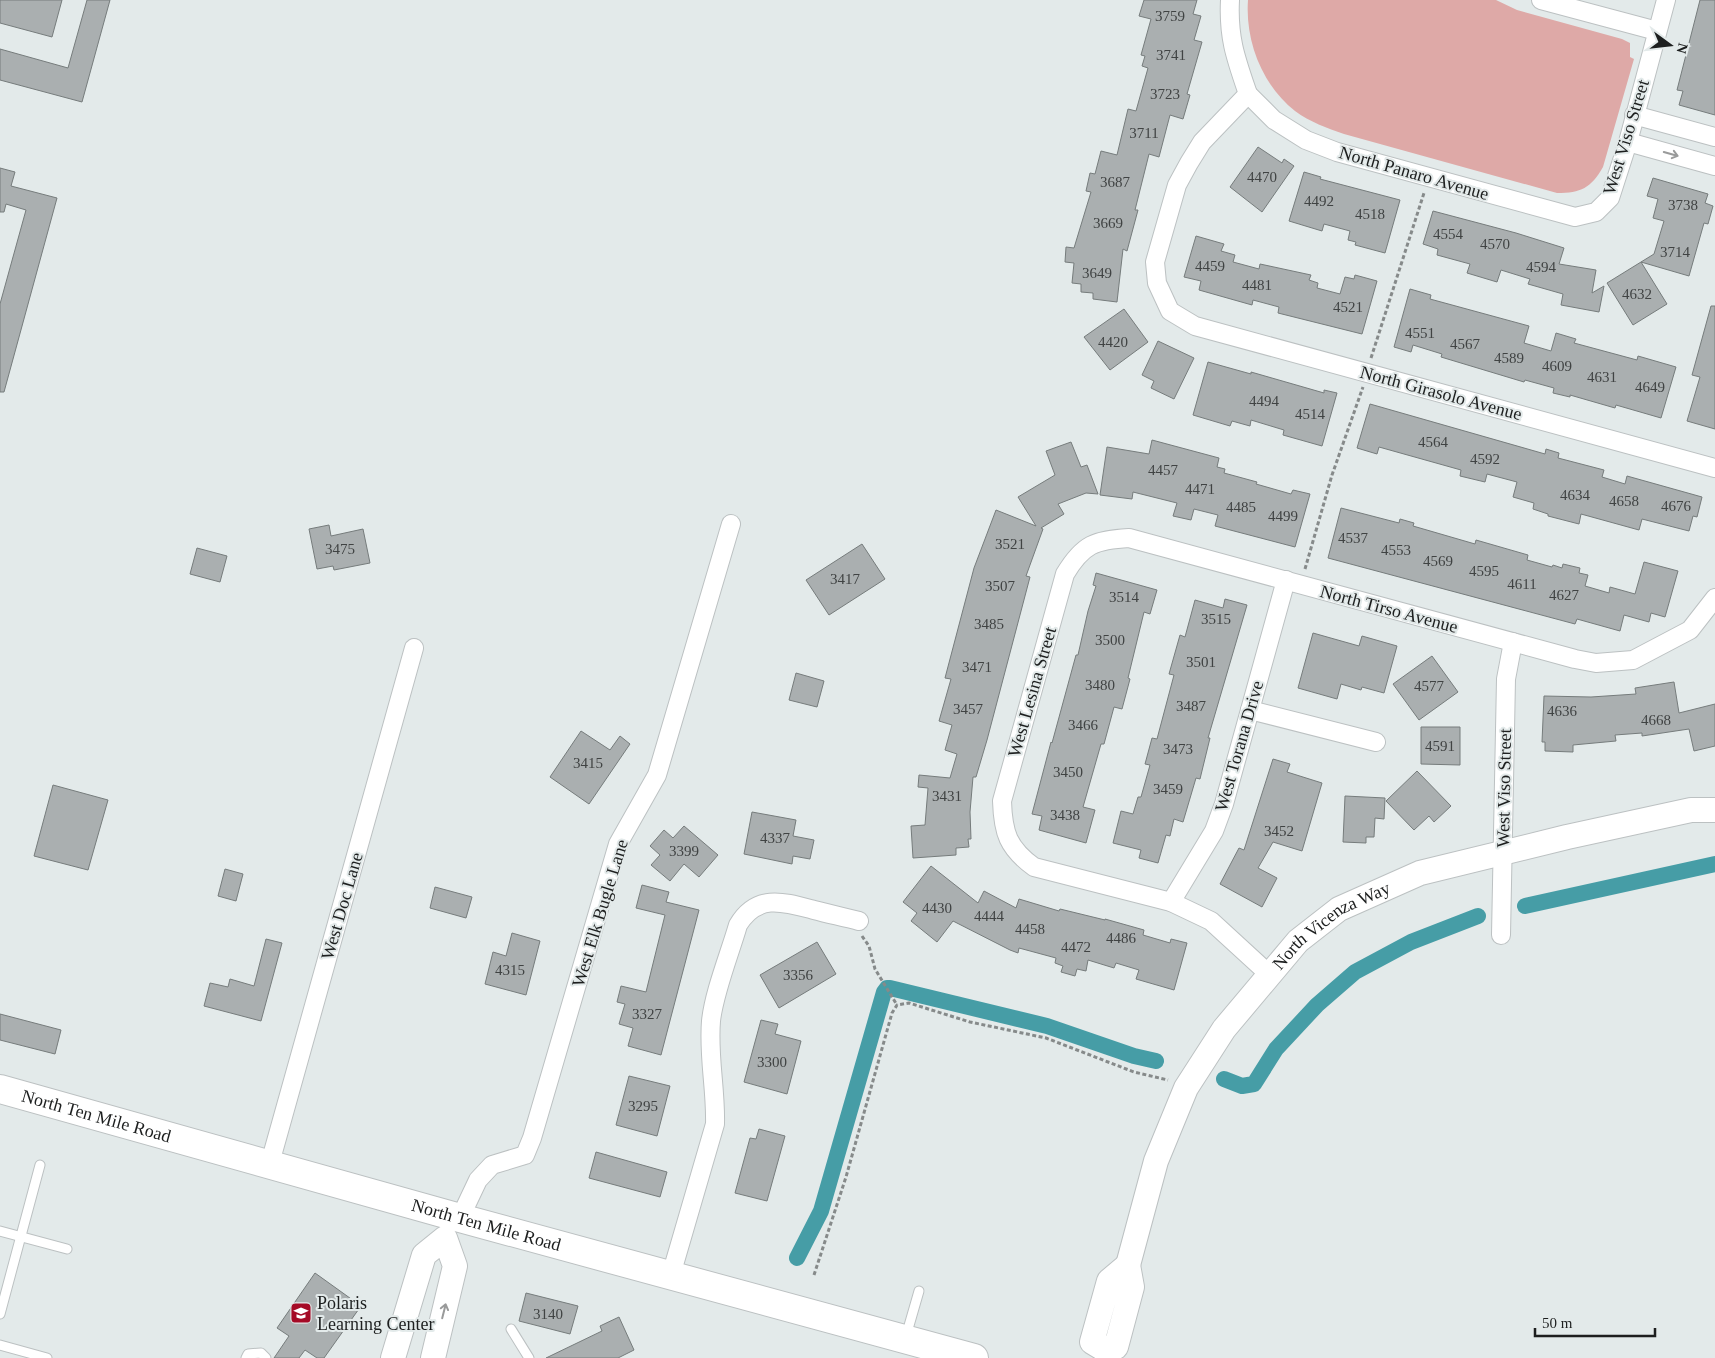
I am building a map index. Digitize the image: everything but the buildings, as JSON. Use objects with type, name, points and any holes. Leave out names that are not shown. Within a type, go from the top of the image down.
[{"type":"main road","name":"North Ten Mile Road","points":[[0,1089],[270,1163],[452,1223],[671,1275],[974,1358]]},
{"type":"street","points":[[1230,0],[1229,20],[1233,49],[1248,94]]},
{"type":"street","points":[[1542,0],[1657,31]]},
{"type":"street","name":"West Viso Street","points":[[1596,212],[1610,198],[1628,142],[1666,0]]},
{"type":"street","name":"North Panaro Avenue","points":[[1248,94],[1274,120],[1306,140],[1337,152],[1575,217],[1596,212]]},
{"type":"street","name":"North Girasolo Avenue","points":[[1248,94],[1202,142],[1177,185],[1155,262],[1157,283],[1170,311],[1195,326],[1715,468]]},
{"type":"street","points":[[1634,115],[1715,137]]},
{"type":"street","points":[[1628,142],[1715,166]]},
{"type":"street","name":"West Elk Bugle Lane","points":[[452,1223],[478,1180],[492,1165],[525,1155],[532,1138],[618,844],[657,775],[731,524]]},
{"type":"street","name":"North Tirso Avenue","points":[[1085,549],[1105,539],[1129,538],[1575,659],[1596,662],[1633,660],[1690,630],[1715,598]]},
{"type":"street","name":"West Lesina Street","points":[[1085,549],[1074,558],[1065,574],[1002,801],[1003,824],[1009,841],[1019,856],[1034,867],[1171,902]]},
{"type":"street","name":"West Torana Drive","points":[[1171,902],[1214,830],[1224,804],[1286,580]]},
{"type":"street","name":"West Viso Street","points":[[1501,935],[1506,679],[1513,642]]},
{"type":"street","name":"West Doc Lane","points":[[270,1163],[414,648]]},
{"type":"street","points":[[1250,710],[1376,742]]},
{"type":"street","name":"North Vicenza Way","points":[[1100,1353],[1116,1347],[1132,1287],[1128,1265],[1156,1161],[1186,1088],[1224,1029],[1298,941],[1339,909],[1420,873],[1502,852],[1691,810],[1715,810]]},
{"type":"street","points":[[671,1275],[715,1124],[715,1099],[710,1057],[711,1020],[738,925],[742,918],[755,906],[769,902],[784,902],[859,928]]},
{"type":"street","points":[[1171,902],[1211,921],[1270,974]]},
{"type":"street","points":[[392,1358],[424,1256],[452,1223]]},
{"type":"street","points":[[433,1358],[455,1266],[452,1223]]},
{"type":"lane","points":[[0,1314],[40,1165]]},
{"type":"lane","points":[[0,1231],[67,1248]]},
{"type":"lane","points":[[905,1339],[918,1291]]},
{"type":"lane","points":[[511,1329],[529,1358]]},
{"type":"lane","points":[[0,1345],[47,1358]]},
{"type":"lane","points":[[246,1358],[248,1354],[261,1353],[266,1358]]},
{"type":"path","points":[[1370,360],[1425,187]]},
{"type":"path","points":[[1305,569],[1332,474],[1364,384]]},
{"type":"path","points":[[859,928],[869,946],[875,969],[897,1005]]},
{"type":"path","points":[[814,1275],[846,1177],[892,1013],[897,1005],[909,1003],[970,1022],[1046,1038],[1134,1072],[1162,1077],[1171,1081]]},
{"type":"shaded area","points":[[1248,0],[1496,0],[1517,10],[1622,39],[1630,43],[1630,57],[1634,59],[1603,167],[1594,180],[1584,188],[1573,192],[1557,193],[1344,134],[1313,122],[1295,111],[1283,100],[1265,75],[1258,61],[1249,31]]},
{"type":"waterway","points":[[1525,906],[1715,864]]},
{"type":"waterway","points":[[1224,1079],[1242,1086],[1254,1084],[1276,1049],[1317,1005],[1355,972],[1411,942],[1478,916]]},
{"type":"waterway","points":[[797,1258],[821,1211],[884,992],[887,988],[1047,1026],[1134,1056],[1156,1061]]},
{"type":"place","name":"Polaris Learning Center","points":[[301,1313]]}]
